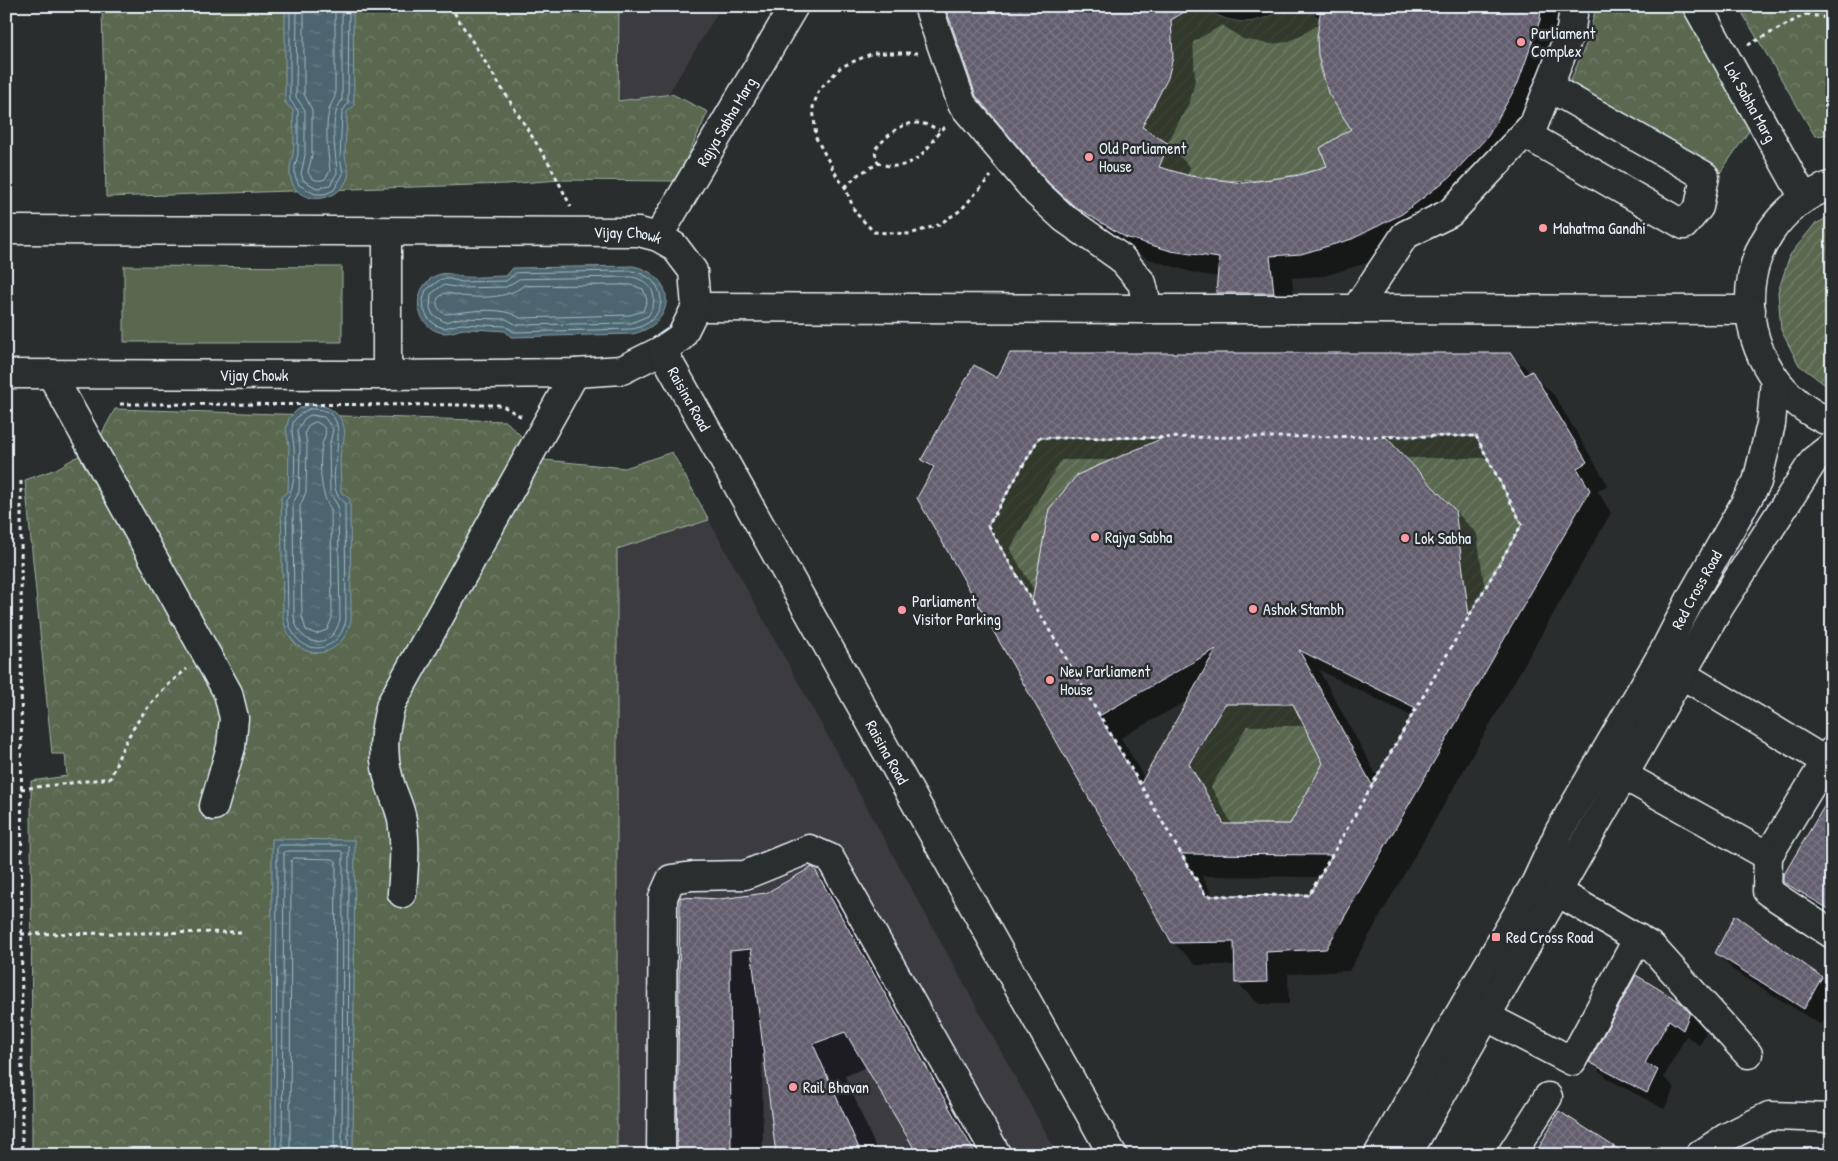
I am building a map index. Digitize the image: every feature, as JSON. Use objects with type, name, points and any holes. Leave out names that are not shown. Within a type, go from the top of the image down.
[{"type":"main road","name":"Rajya Sabha Marg","points":[[658,236],[794,6]]},
{"type":"main road","points":[[928,6],[962,104],[1037,193],[1064,218],[1121,258],[1142,283],[1148,308]]},
{"type":"main road","points":[[1356,309],[1405,234],[1450,213],[1534,124],[1571,30],[1574,6]]},
{"type":"main road","name":"Lok Sabha Marg","points":[[1697,6],[1804,198]]},
{"type":"main road","points":[[1524,134],[1684,225],[1699,208],[1705,176],[1548,87]]},
{"type":"main road","points":[[1832,185],[1804,198],[1778,223],[1759,254],[1750,289],[1752,333],[1761,358],[1775,380],[1790,398],[1809,412],[1832,423]]},
{"type":"main road","name":"Vijay Chowk","points":[[6,230],[639,232],[658,236],[674,246],[693,270],[696,307],[681,337],[662,350],[622,370],[575,373],[387,375],[6,374]]},
{"type":"main road","points":[[387,232],[387,375]]},
{"type":"main road","points":[[696,307],[1751,310]]},
{"type":"main road","name":"Raisina Road","points":[[662,350],[1112,1154]]},
{"type":"main road","points":[[402,892],[406,847],[402,818],[388,779],[383,750],[384,727],[392,704],[575,373]]},
{"type":"main road","points":[[51,374],[228,693],[234,718],[231,748],[214,806]]},
{"type":"main road","name":"Red Cross Road","points":[[1378,1155],[1531,891],[1559,832],[1664,651],[1692,596],[1757,482],[1771,424],[1775,380]]},
{"type":"main road","name":"Red Cross Road","points":[[1406,1155],[1719,608],[1814,460],[1832,446]]},
{"type":"main road","points":[[1681,674],[1829,756],[1768,856],[1767,891],[1832,934]]},
{"type":"main road","points":[[1623,775],[1768,856]]},
{"type":"main road","points":[[661,1155],[663,897],[671,879],[693,876],[745,874],[809,849],[830,858],[997,1155]]},
{"type":"main road","points":[[1556,891],[1652,947],[1748,1054]]},
{"type":"main road","points":[[1485,1016],[1572,1061],[1638,938]]},
{"type":"main road","points":[[1511,1155],[1548,1098]]},
{"type":"main road","points":[[1700,1155],[1727,1137],[1769,1116],[1832,1118]]},
{"type":"path","points":[[450,6],[550,165],[583,232]]},
{"type":"path","points":[[1725,57],[1806,14],[1810,6]]},
{"type":"path","points":[[1806,14],[1832,19]]},
{"type":"path","points":[[944,53],[873,53],[841,67],[819,90],[813,107],[816,138],[838,178],[846,186],[855,212],[874,232],[910,234],[938,225],[961,210],[1008,159]]},
{"type":"path","points":[[846,186],[859,174],[878,164],[890,168],[909,163],[924,153],[939,130],[956,121],[976,121]]},
{"type":"path","points":[[878,164],[875,149],[902,125],[920,122],[939,130]]},
{"type":"path","points":[[120,404],[501,405],[525,419]]},
{"type":"path","points":[[1456,436],[1476,436],[1522,524],[1309,895],[1206,896],[988,526],[1039,438],[1456,436]]},
{"type":"path","points":[[21,481],[22,1155]]},
{"type":"path","points":[[21,789],[111,778],[120,750],[148,707],[170,683],[192,666]]},
{"type":"path","points":[[21,934],[242,932]]},
{"type":"shaded area","points":[[619,6],[722,6],[667,96],[618,101]]},
{"type":"shaded area","points":[[709,520],[1058,1155],[617,1155],[617,549]]},
{"type":"green space","points":[[102,6],[619,6],[618,101],[672,94],[708,112],[676,181],[560,180],[506,184],[106,197]]},
{"type":"green space","points":[[1194,6],[1201,7],[1225,18],[1245,22],[1261,19],[1295,6],[1300,6],[1308,9],[1320,19],[1318,36],[1319,64],[1325,84],[1334,103],[1351,129],[1320,148],[1327,166],[1284,177],[1243,181],[1202,177],[1159,167],[1168,144],[1142,127],[1163,88],[1170,65],[1172,52],[1171,20]]},
{"type":"green space","points":[[1596,6],[1683,6],[1751,128],[1720,173],[1569,84],[1588,40]]},
{"type":"green space","points":[[1738,6],[1832,6],[1832,134],[1815,136]]},
{"type":"green space","points":[[1832,215],[1832,390],[1799,365],[1781,330],[1778,292],[1790,255],[1814,225]]},
{"type":"green space","points":[[124,266],[342,267],[342,342],[124,342]]},
{"type":"green space","points":[[115,409],[506,421],[545,460],[625,468],[672,452],[709,520],[617,549],[617,1155],[32,1155],[31,781],[67,776],[65,754],[52,754],[25,480],[56,469],[95,446]]},
{"type":"green space","points":[[1208,436],[1160,455],[1129,452],[1077,475],[1049,509],[1039,564],[1087,638],[1072,667],[988,526],[1039,438]]},
{"type":"green space","points":[[1476,436],[1522,524],[1429,678],[1295,441]]},
{"type":"green space","points":[[1225,704],[1293,704],[1323,763],[1290,824],[1224,824],[1189,764]]},
{"type":"water","points":[[285,6],[353,6],[354,106],[347,112],[345,154],[348,177],[336,193],[327,197],[308,197],[299,193],[293,185],[290,175],[294,132],[293,110],[285,103]]},
{"type":"water","points":[[633,266],[648,271],[658,279],[664,289],[666,300],[664,311],[657,321],[647,329],[632,334],[511,337],[505,331],[479,329],[463,329],[445,333],[432,329],[420,314],[419,301],[423,287],[428,281],[441,274],[463,277],[506,276],[513,268]]},
{"type":"water","points":[[308,404],[329,408],[335,412],[343,423],[344,439],[340,454],[341,492],[350,499],[351,620],[346,635],[337,645],[327,651],[316,653],[305,650],[296,644],[288,633],[283,618],[281,497],[288,491],[289,446],[286,429],[289,418],[297,410]]},
{"type":"water","points":[[272,839],[355,840],[353,1155],[271,1155]]},
{"type":"building","name":"Old Parliament House","points":[[945,6],[1194,6],[1171,20],[1173,57],[1168,78],[1142,127],[1169,144],[1159,167],[1190,176],[1243,183],[1300,175],[1327,166],[1320,148],[1351,129],[1328,93],[1318,55],[1317,38],[1321,6],[1541,6],[1540,20],[1518,83],[1488,136],[1450,177],[1402,214],[1352,239],[1301,254],[1270,256],[1274,293],[1216,293],[1219,258],[1171,251],[1125,237],[1074,206],[1048,182],[976,96]]},
{"type":"building","points":[[1010,353],[1511,353],[1525,375],[1532,371],[1587,462],[1577,468],[1590,490],[1326,949],[1266,952],[1267,982],[1235,983],[1234,942],[1172,943],[917,498],[934,467],[921,460],[974,365],[997,378]],"holes":[[[1385,436],[1476,436],[1522,524],[1469,616],[1455,510]],[[1039,438],[1163,438],[1077,475],[1049,509],[1032,601],[988,526]],[[1216,649],[1140,785],[1099,716]],[[1299,650],[1416,708],[1372,785]],[[1225,704],[1293,704],[1323,763],[1290,824],[1224,824],[1189,764]],[[1181,854],[1332,855],[1309,895],[1206,896]]]},
{"type":"building","points":[[1832,793],[1832,911],[1783,882],[1783,876]]},
{"type":"building","points":[[812,867],[976,1155],[918,1155],[845,1032],[813,1044],[862,1155],[776,1155],[751,949],[730,951],[731,1155],[677,1155],[680,897],[720,899],[766,893]]},
{"type":"building","points":[[1735,915],[1822,977],[1804,1009],[1715,953]]},
{"type":"building","points":[[1636,975],[1680,1002],[1690,1013],[1683,1030],[1669,1020],[1645,1063],[1658,1070],[1647,1093],[1589,1062]]},
{"type":"building","points":[[1559,1111],[1627,1155],[1535,1155]]},
{"type":"place","name":"Parliament Complex","points":[[1521,42]]},
{"type":"place","name":"Old Parliament House","points":[[1089,157]]},
{"type":"place","name":"Mahatma Gandhi","points":[[1543,228]]},
{"type":"place","name":"Rajya Sabha","points":[[1095,537]]},
{"type":"place","name":"Lok Sabha","points":[[1405,538]]},
{"type":"place","name":"Ashok Stambh","points":[[1253,609]]},
{"type":"place","name":"Parliament Visitor Parking","points":[[902,610]]},
{"type":"place","name":"New Parliament House","points":[[1050,680]]},
{"type":"place","name":"Red Cross Road","points":[[1496,937]]},
{"type":"place","name":"Rail Bhavan","points":[[793,1087]]}]
